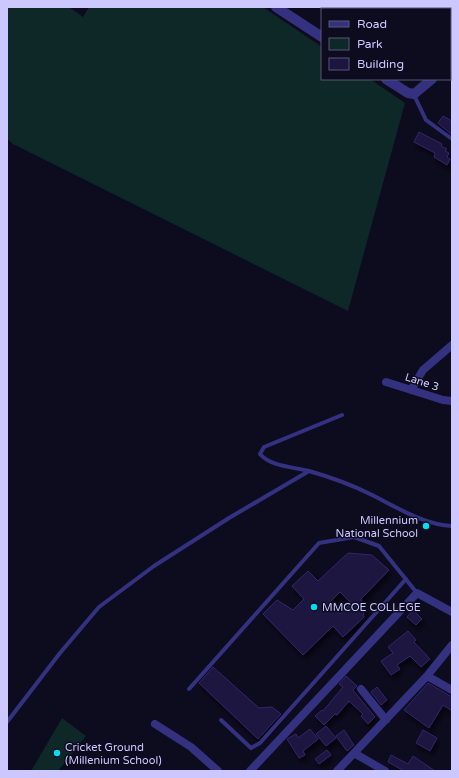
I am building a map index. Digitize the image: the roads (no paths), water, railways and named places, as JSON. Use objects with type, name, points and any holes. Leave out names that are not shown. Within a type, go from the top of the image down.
[{"type":"street","points":[[276,7],[321,36]]},
{"type":"street","points":[[388,80],[408,93],[414,94],[431,80]]},
{"type":"street","points":[[411,390],[423,370],[452,345]]},
{"type":"street","name":"Lane 3","points":[[386,382],[443,400],[452,401]]},
{"type":"street","points":[[250,771],[417,593],[452,612]]},
{"type":"street","points":[[337,771],[427,676],[452,645]]},
{"type":"street","points":[[427,676],[452,690]]},
{"type":"street","points":[[361,689],[386,720]]},
{"type":"street","points":[[155,724],[196,751],[218,771]]},
{"type":"street","points":[[354,753],[385,771]]},
{"type":"lane","points":[[414,94],[426,120],[452,139]]},
{"type":"lane","points":[[342,415],[264,447],[260,454],[265,459],[275,464],[339,479],[393,507],[452,527]]},
{"type":"lane","points":[[7,722],[60,653],[99,607],[154,566],[228,518],[309,471]]},
{"type":"lane","points":[[189,689],[319,543],[354,537],[379,546],[417,593]]},
{"type":"lane","points":[[221,720],[251,748],[260,743],[406,578]]},
{"type":"place","name":"Millennium National School","points":[[426,526]]},
{"type":"place","name":"MMCOE COLLEGE","points":[[314,607]]},
{"type":"place","name":"Cricket Ground (Millenium School)","points":[[57,753]]}]
